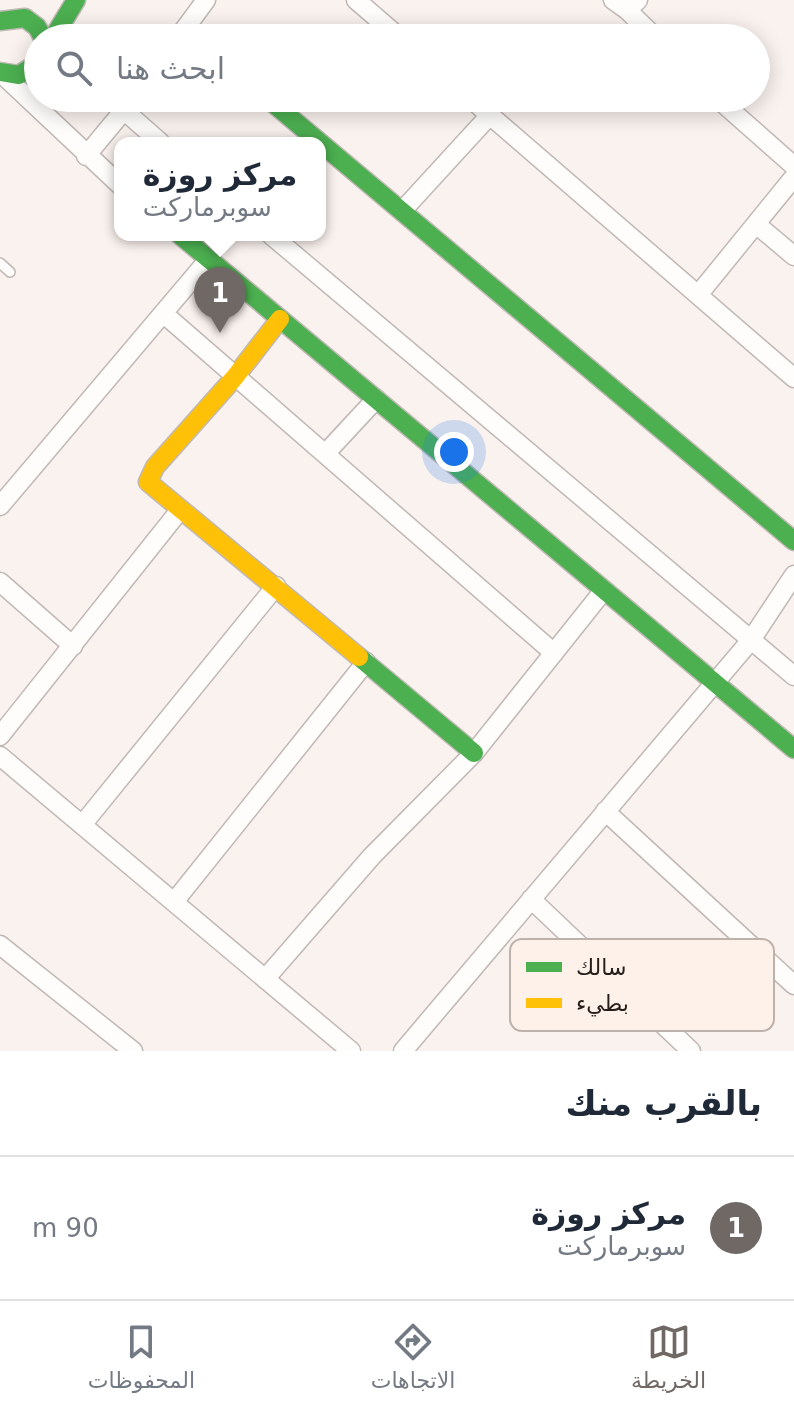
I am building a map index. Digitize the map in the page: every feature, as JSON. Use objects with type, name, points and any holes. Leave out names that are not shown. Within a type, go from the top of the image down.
[{"type":"main road","points":[[0,20],[22,0]]},
{"type":"main road","points":[[55,24],[76,0]]},
{"type":"main road","points":[[0,20],[16,17],[27,24]]},
{"type":"main road","points":[[3,80],[24,71]]},
{"type":"main road","points":[[284,112],[314,137]]},
{"type":"main road","points":[[326,147],[794,541]]},
{"type":"main road","points":[[187,241],[794,749]]},
{"type":"main road","points":[[280,319],[149,478],[154,489],[276,586],[474,753]]},
{"type":"street","points":[[192,24],[206,0]]},
{"type":"street","points":[[356,0],[384,24]]},
{"type":"street","points":[[626,3],[644,24]]},
{"type":"street","points":[[3,80],[24,99]]},
{"type":"street","points":[[38,112],[114,180]]},
{"type":"street","points":[[86,156],[123,112]]},
{"type":"street","points":[[135,112],[156,137]]},
{"type":"street","points":[[486,112],[794,378]]},
{"type":"street","points":[[733,112],[794,166]]},
{"type":"street","points":[[402,211],[490,115]]},
{"type":"street","points":[[698,295],[794,177]]},
{"type":"street","points":[[756,224],[794,256]]},
{"type":"street","points":[[278,241],[794,676]]},
{"type":"street","points":[[0,506],[209,259]]},
{"type":"street","points":[[164,314],[554,653]]},
{"type":"street","points":[[325,454],[376,399]]},
{"type":"street","points":[[0,736],[180,510]]},
{"type":"street","points":[[403,1051],[751,640],[794,575]]},
{"type":"street","points":[[0,582],[73,646]]},
{"type":"street","points":[[82,825],[276,586]]},
{"type":"street","points":[[265,979],[372,856],[474,753],[604,590]]},
{"type":"street","points":[[174,902],[366,662]]},
{"type":"street","points":[[2,763],[82,825],[351,1051]]},
{"type":"street","points":[[605,811],[744,939]]},
{"type":"street","points":[[531,899],[573,939]]},
{"type":"street","points":[[0,945],[133,1051]]},
{"type":"street","points":[[774,967],[794,985]]},
{"type":"street","points":[[670,1031],[691,1051]]},
{"type":"lane","points":[[0,263],[10,272]]},
{"type":"traffic: fast","points":[[61,24],[76,0]]},
{"type":"traffic: fast","points":[[0,21],[25,18],[33,24]]},
{"type":"traffic: fast","points":[[0,72],[19,75],[24,72]]},
{"type":"traffic: fast","points":[[284,112],[313,137]]},
{"type":"traffic: fast","points":[[326,148],[794,541]]},
{"type":"traffic: fast","points":[[187,241],[794,749]]},
{"type":"traffic: fast","points":[[359,657],[474,753]]},
{"type":"traffic: slow","points":[[280,319],[235,377],[155,467],[148,482],[359,657]]},
{"type":"place","name":"مركز روزة","points":[[220,333]]}]
